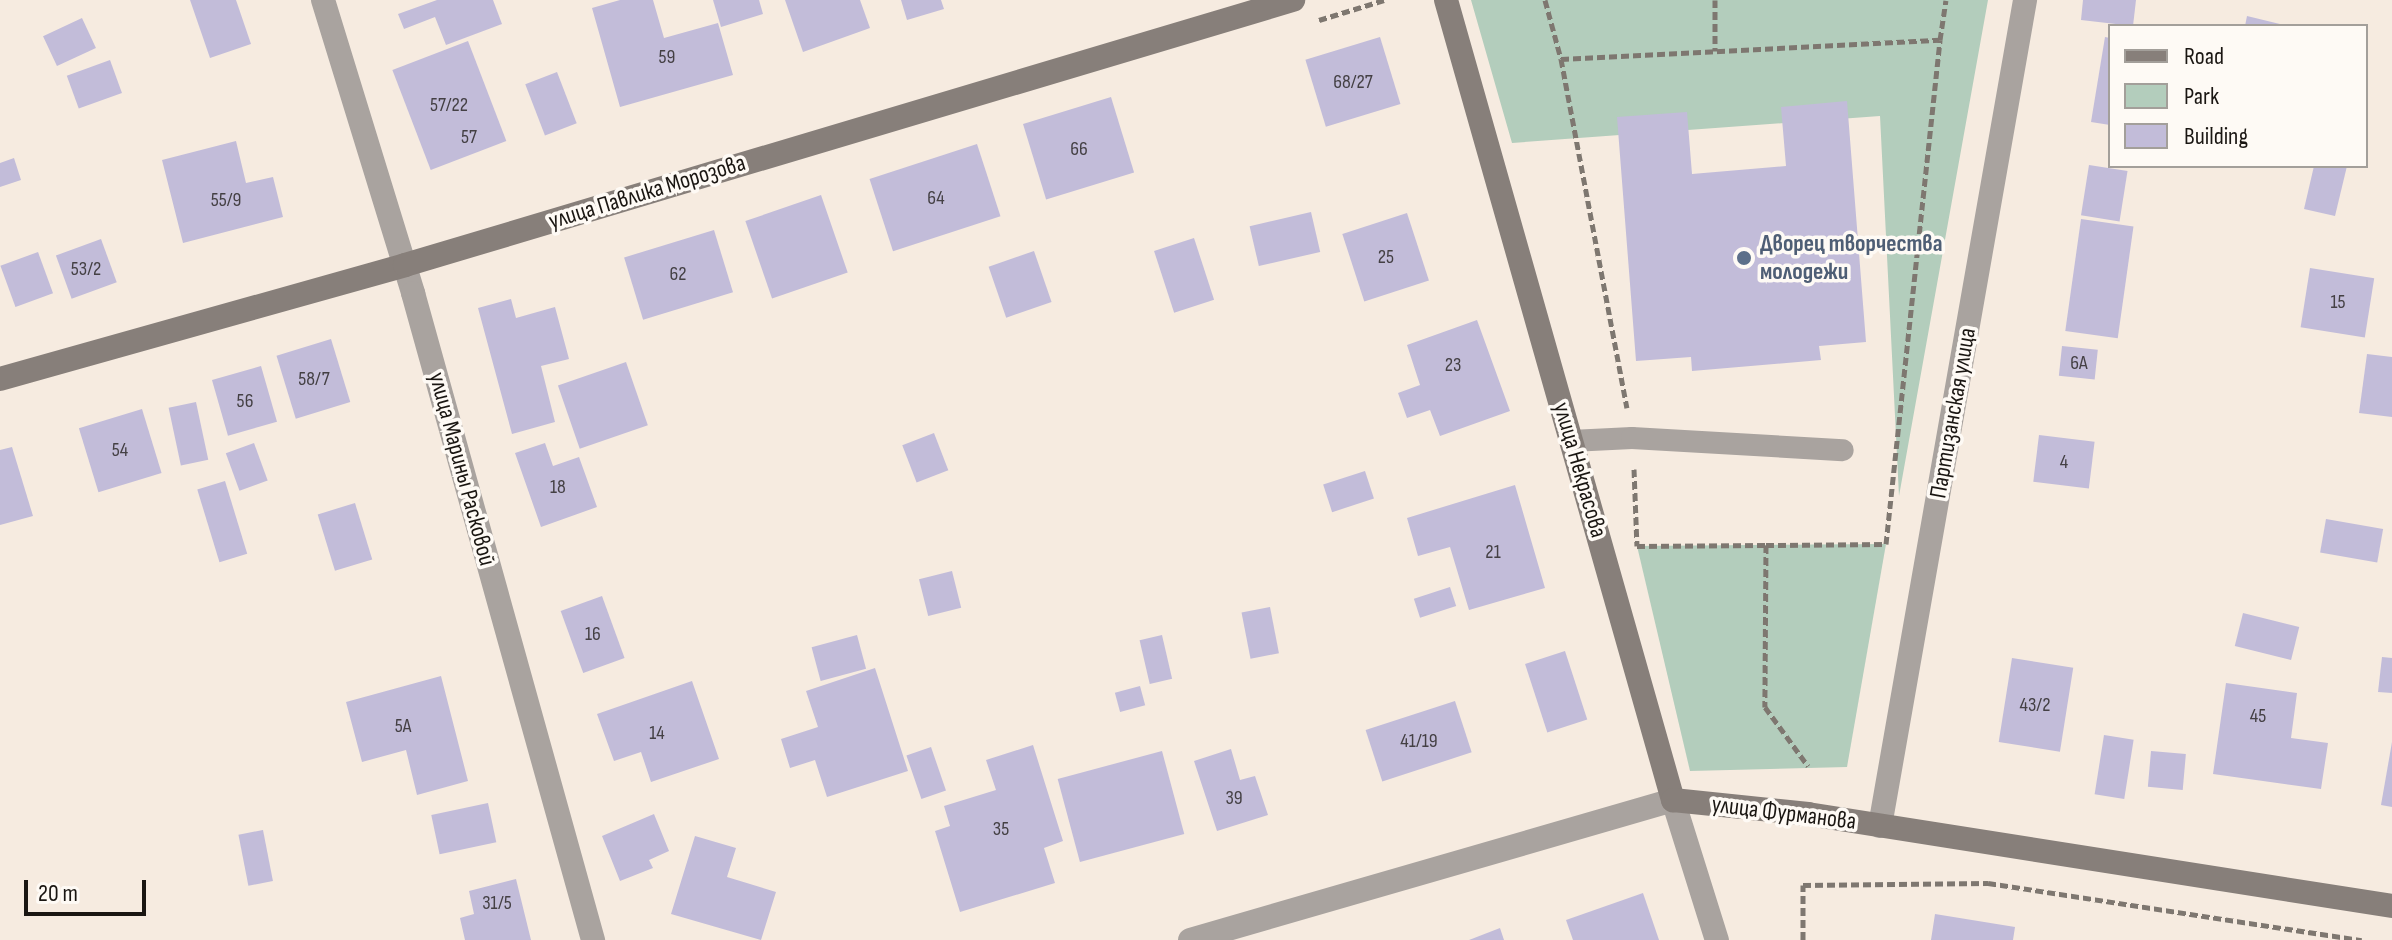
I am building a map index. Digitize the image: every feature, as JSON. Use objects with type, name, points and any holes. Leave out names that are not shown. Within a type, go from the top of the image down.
[{"type":"street","name":"улица Марины Расковой","points":[[323,0],[405,265],[593,940]]},
{"type":"street","name":"улица Павлика Морозова","points":[[0,379],[405,265],[1293,0]]},
{"type":"street","name":"улица Некрасова","points":[[1446,0],[1673,800],[1717,940]]},
{"type":"street","name":"Партизанская улица","points":[[1880,826],[2025,0]]},
{"type":"street","name":"улица Фурманова","points":[[1190,940],[1673,800],[1880,826],[2392,906]]},
{"type":"lane","points":[[1571,441],[1632,438],[1843,450]]},
{"type":"path","points":[[1545,0],[1561,59],[1940,40]]},
{"type":"path","points":[[1715,0],[1715,51]]},
{"type":"path","points":[[1766,545],[1886,544],[1946,0]]},
{"type":"path","points":[[1803,940],[1803,885],[1988,883],[2362,940]]},
{"type":"green space","points":[[1471,0],[1988,0],[1899,496],[1880,116],[1512,143]]},
{"type":"green space","points":[[1886,544],[1847,767],[1690,771],[1637,546]]},
{"type":"building","points":[[190,0],[236,0],[251,44],[210,58]]},
{"type":"building","points":[[437,0],[493,0],[502,24],[446,45],[435,17],[404,29],[398,14]]},
{"type":"building","points":[[620,0],[653,0],[664,38],[718,23],[733,75],[620,107],[592,8]]},
{"type":"building","points":[[713,0],[759,0],[763,14],[721,27]]},
{"type":"building","points":[[785,0],[860,0],[870,28],[803,52]]},
{"type":"building","points":[[901,0],[941,0],[944,9],[907,20]]},
{"type":"building","points":[[2083,0],[2136,0],[2133,24],[2081,20]]},
{"type":"building","points":[[2247,16],[2280,24],[2245,24]]},
{"type":"building","points":[[82,18],[96,48],[57,66],[43,36]]},
{"type":"building","points":[[1380,37],[1400,104],[1326,127],[1305,60]]},
{"type":"building","points":[[2105,37],[2108,38],[2108,125],[2091,122]]},
{"type":"building","points":[[468,41],[506,141],[431,170],[392,70]]},
{"type":"building","points":[[110,60],[122,93],[79,109],[67,76]]},
{"type":"building","points":[[557,72],[577,123],[545,136],[525,84]]},
{"type":"building","points":[[1111,97],[1134,173],[1046,199],[1023,124]]},
{"type":"building","name":"Дворец творчества молодежи","points":[[1847,101],[1866,342],[1819,346],[1821,360],[1692,371],[1691,357],[1636,361],[1617,117],[1687,112],[1692,174],[1786,166],[1781,107]]},
{"type":"building","points":[[236,141],[246,183],[273,177],[283,217],[183,243],[162,160]]},
{"type":"building","points":[[977,144],[1000,216],[893,251],[870,179]]},
{"type":"building","points":[[14,158],[21,180],[0,187],[0,163]]},
{"type":"building","points":[[2089,165],[2128,171],[2120,221],[2081,215]]},
{"type":"building","points":[[2314,168],[2347,168],[2335,216],[2304,209]]},
{"type":"building","points":[[821,195],[848,273],[772,299],[745,221]]},
{"type":"building","points":[[1311,212],[1320,252],[1259,266],[1250,226]]},
{"type":"building","points":[[1407,213],[1429,281],[1364,302],[1342,234]]},
{"type":"building","points":[[2081,219],[2133,226],[2118,338],[2065,331]]},
{"type":"building","points":[[714,230],[733,292],[643,320],[624,257]]},
{"type":"building","points":[[1194,238],[1214,300],[1174,313],[1154,251]]},
{"type":"building","points":[[101,239],[117,282],[72,299],[56,255]]},
{"type":"building","points":[[1034,251],[1052,302],[1006,318],[989,267]]},
{"type":"building","points":[[38,252],[53,293],[15,307],[0,266]]},
{"type":"building","points":[[2310,268],[2374,278],[2365,337],[2301,327]]},
{"type":"building","points":[[511,299],[516,318],[555,307],[569,359],[541,366],[555,422],[512,434],[478,308]]},
{"type":"building","points":[[1477,320],[1510,411],[1440,436],[1430,410],[1407,418],[1398,393],[1420,385],[1407,345]]},
{"type":"building","points":[[331,339],[350,402],[296,419],[276,356]]},
{"type":"building","points":[[2062,346],[2098,350],[2095,380],[2059,376]]},
{"type":"building","points":[[2367,354],[2392,357],[2392,417],[2359,413]]},
{"type":"building","points":[[626,362],[648,425],[580,449],[558,385]]},
{"type":"building","points":[[261,366],[277,422],[228,436],[212,380]]},
{"type":"building","points":[[196,402],[208,460],[181,466],[169,408]]},
{"type":"building","points":[[142,409],[162,473],[98,492],[79,428]]},
{"type":"building","points":[[934,433],[948,470],[917,483],[902,445]]},
{"type":"building","points":[[2039,435],[2095,442],[2089,488],[2033,482]]},
{"type":"building","points":[[254,443],[268,481],[239,491],[226,453]]},
{"type":"building","points":[[545,443],[553,466],[579,457],[597,507],[541,527],[515,453]]},
{"type":"building","points":[[12,447],[33,516],[0,525],[0,450]]},
{"type":"building","points":[[1365,471],[1374,499],[1332,512],[1323,485]]},
{"type":"building","points":[[225,481],[247,554],[219,562],[197,489]]},
{"type":"building","points":[[1515,485],[1545,588],[1469,610],[1450,547],[1418,556],[1407,518]]},
{"type":"building","points":[[355,503],[372,559],[335,571],[318,514]]},
{"type":"building","points":[[2326,519],[2383,529],[2377,563],[2320,552]]},
{"type":"building","points":[[952,571],[961,608],[928,616],[919,579]]},
{"type":"building","points":[[1450,587],[1456,606],[1420,618],[1414,599]]},
{"type":"building","points":[[602,596],[625,658],[583,673],[561,611]]},
{"type":"building","points":[[1270,607],[1279,653],[1251,659],[1242,613]]},
{"type":"building","points":[[2243,613],[2299,627],[2291,660],[2235,646]]},
{"type":"building","points":[[857,635],[866,669],[821,681],[812,647]]},
{"type":"building","points":[[1162,635],[1172,679],[1150,684],[1140,640]]},
{"type":"building","points":[[1565,651],[1587,719],[1547,732],[1525,664]]},
{"type":"building","points":[[2382,657],[2392,658],[2392,693],[2378,692]]},
{"type":"building","points":[[2012,658],[2073,668],[2060,752],[1999,742]]},
{"type":"building","points":[[875,668],[908,771],[827,797],[815,760],[790,768],[781,739],[818,727],[806,691]]},
{"type":"building","points":[[441,676],[468,781],[417,795],[406,750],[362,762],[346,702]]},
{"type":"building","points":[[692,681],[719,759],[651,782],[641,752],[614,761],[597,714]]},
{"type":"building","points":[[2226,683],[2297,693],[2291,738],[2328,743],[2321,789],[2213,774]]},
{"type":"building","points":[[1140,686],[1145,705],[1120,712],[1115,693]]},
{"type":"building","points":[[1455,701],[1472,752],[1382,781],[1366,730]]},
{"type":"building","points":[[2104,735],[2134,740],[2124,799],[2095,794]]},
{"type":"building","points":[[2392,742],[2392,807],[2381,805]]},
{"type":"building","points":[[1033,745],[1063,841],[1044,848],[1055,883],[960,912],[935,831],[950,826],[944,806],[996,790],[986,760]]},
{"type":"building","points":[[931,747],[946,790],[921,799],[906,755]]},
{"type":"building","points":[[1231,749],[1240,780],[1255,776],[1268,815],[1217,831],[1194,761]]},
{"type":"building","points":[[1162,751],[1184,834],[1080,862],[1058,779]]},
{"type":"building","points":[[2151,751],[2186,754],[2183,790],[2148,787]]},
{"type":"building","points":[[488,803],[496,842],[440,854],[431,815]]},
{"type":"building","points":[[654,814],[669,851],[649,860],[653,868],[620,881],[602,836]]},
{"type":"building","points":[[263,830],[273,881],[248,886],[238,835]]},
{"type":"building","points":[[695,836],[736,848],[727,877],[776,892],[761,940],[671,914]]},
{"type":"building","points":[[516,879],[531,940],[465,940],[460,918],[474,914],[469,891]]},
{"type":"building","points":[[1643,893],[1659,940],[1573,940],[1566,920]]},
{"type":"building","points":[[1935,914],[2015,927],[2013,940],[1931,940]]},
{"type":"building","points":[[1500,928],[1504,940],[1469,940]]},
{"type":"place","name":"Дворец творчества молодежи","points":[[1744,258]]}]
